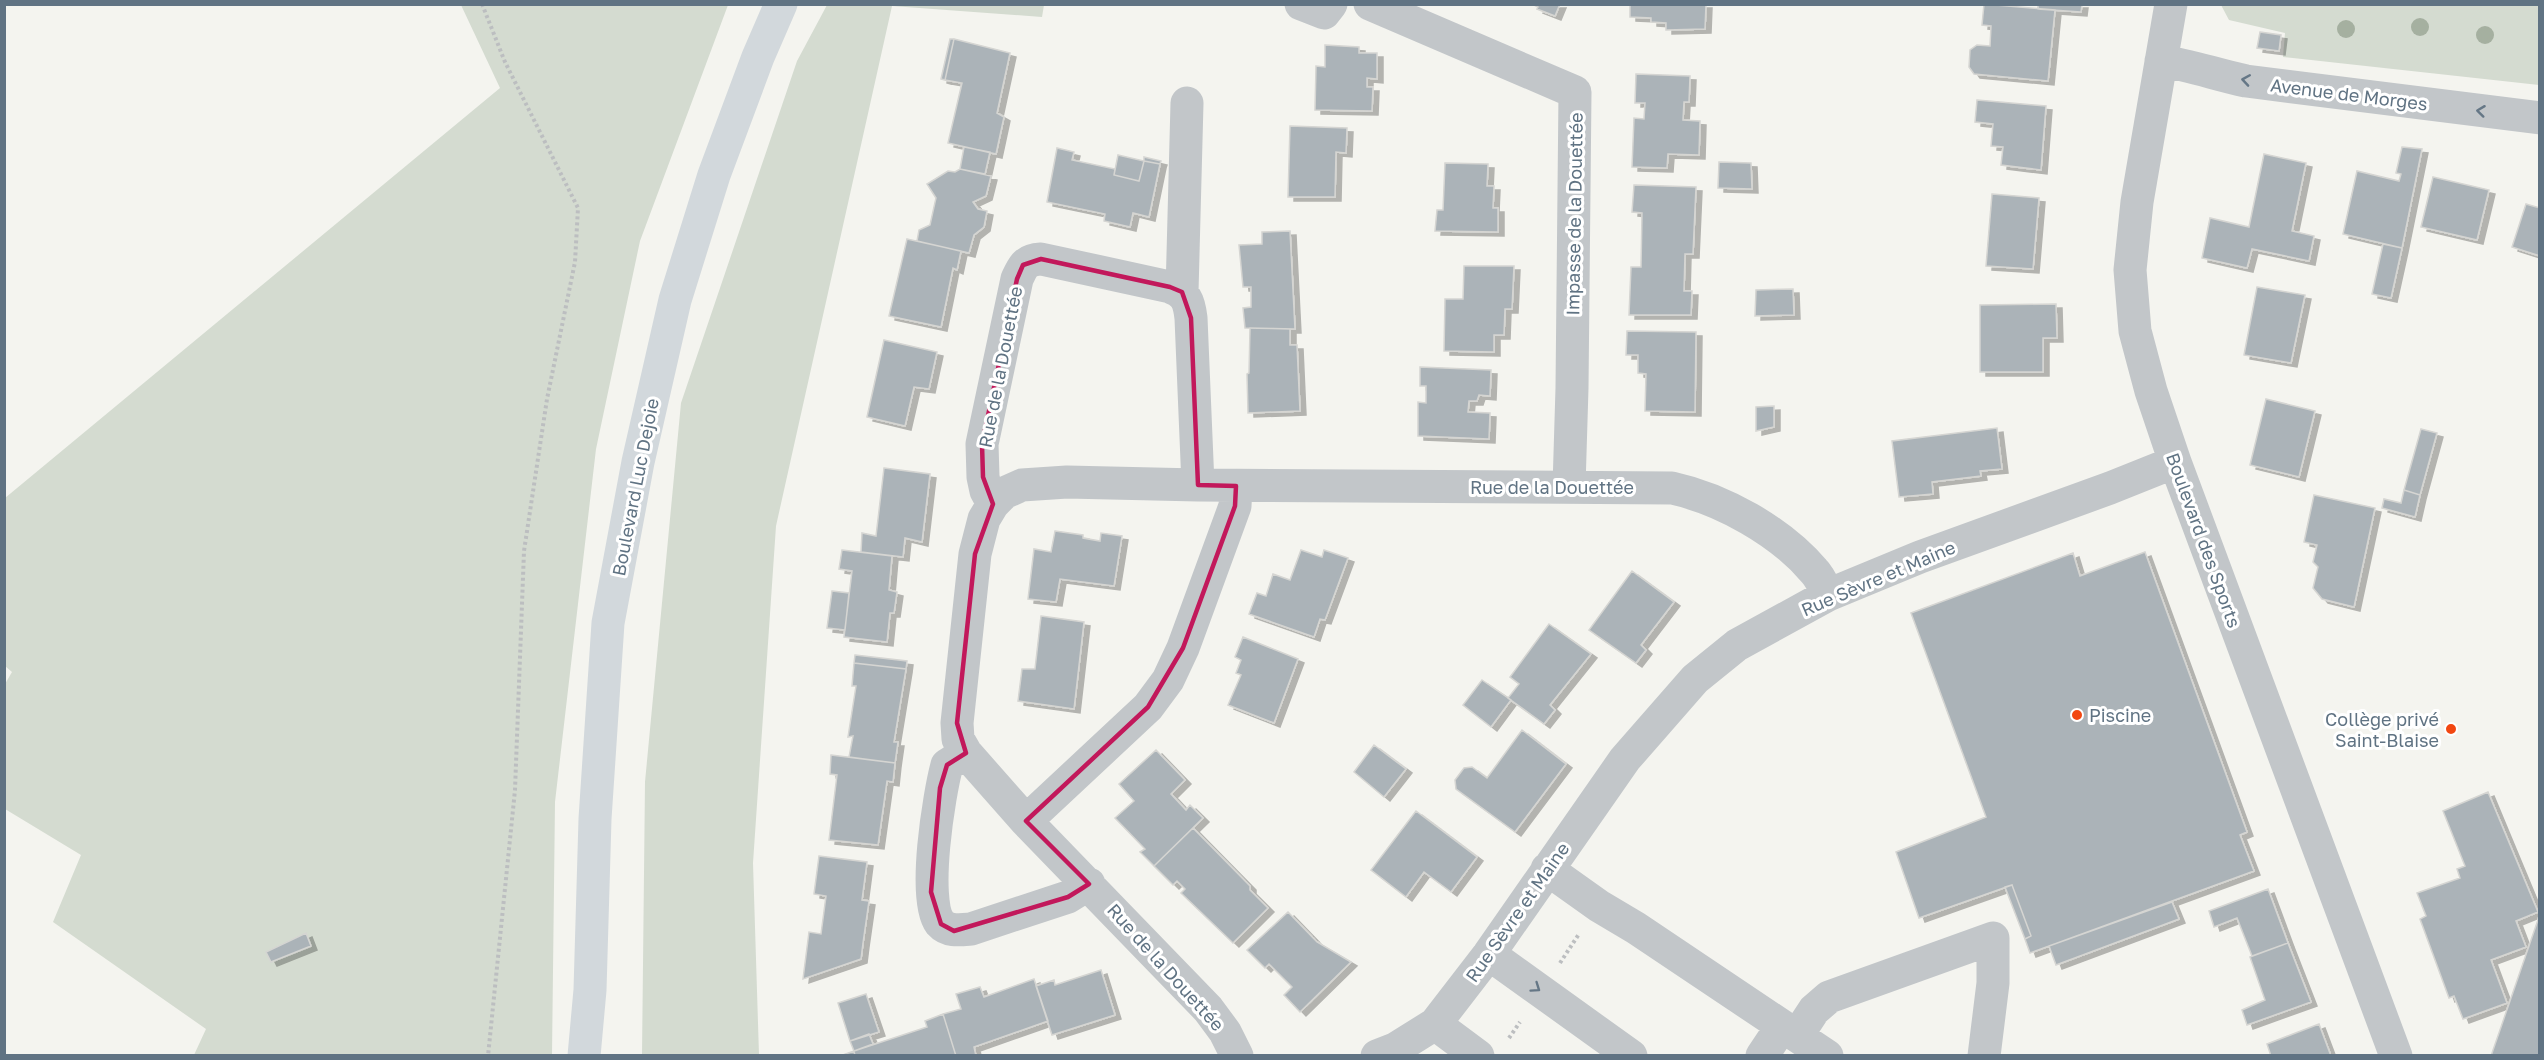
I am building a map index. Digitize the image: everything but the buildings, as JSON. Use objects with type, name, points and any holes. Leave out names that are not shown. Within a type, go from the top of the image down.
[{"type":"main road","name":"Boulevard Luc Dejoie","points":[[584,1056],[590,990],[595,819],[609,623],[638,462],[675,300],[714,175],[758,57],[781,4]]},
{"type":"main road","name":"Boulevard Luc Dejoie","points":[[590,990],[597,1056]]},
{"type":"street","points":[[1301,4],[1324,13],[1331,4]]},
{"type":"street","name":"Impasse de la Douettée","points":[[1370,4],[1575,93],[1569,487]]},
{"type":"street","name":"Boulevard des Sports","points":[[2171,4],[2137,202],[2130,270],[2136,331],[2151,391],[2175,462],[2396,1056]]},
{"type":"street","name":"Avenue de Morges","points":[[2161,61],[2188,65],[2215,75],[2246,81],[2540,118]]},
{"type":"street","points":[[1187,103],[1182,292],[1189,303],[1191,318],[1198,485]]},
{"type":"street","name":"Rue de la Douettée","points":[[993,504],[986,491],[983,477],[982,444],[1017,279],[1023,265],[1030,260],[1041,259],[1170,287],[1182,292]]},
{"type":"street","name":"Rue Sèvre et Maine","points":[[1377,1056],[1395,1049],[1435,1024],[1488,954],[1650,727],[1695,679],[1737,645],[1828,595],[1920,557],[2175,462]]},
{"type":"street","name":"Rue de la Douettée","points":[[1237,1056],[1225,1032],[1208,1009],[1026,820],[966,753],[958,739],[957,723],[975,554],[984,519],[993,504],[1005,493],[1022,485],[1041,482],[1236,486],[1672,488],[1700,494],[1733,510],[1790,546],[1816,573],[1828,595]]},
{"type":"street","points":[[1026,820],[1148,707],[1168,680],[1184,648],[1235,506],[1236,486]]},
{"type":"street","points":[[966,753],[947,765],[940,788],[931,892],[933,909],[941,924],[954,931],[971,929],[1068,897],[1089,884]]},
{"type":"street","points":[[1547,869],[1599,906],[1636,928],[1827,1056]]},
{"type":"street","points":[[1762,1056],[1829,997],[1993,938],[1993,983],[1984,1056]]},
{"type":"street","points":[[1488,954],[1631,1056]]},
{"type":"street","points":[[1435,1024],[1478,1056]]},
{"type":"path","points":[[482,4],[505,62],[578,208],[575,262],[547,399],[524,551],[515,790],[488,1056]]},
{"type":"path","points":[[1554,972],[1583,929]]},
{"type":"path","points":[[1509,1039],[1521,1020]]},
{"type":"highlighted area","points":[[1041,259],[1170,287],[1182,292],[1191,318],[1198,485],[1236,486],[1235,506],[1183,648],[1148,707],[1026,821],[1089,884],[1068,897],[954,931],[941,924],[931,892],[940,788],[947,765],[966,753],[957,723],[975,554],[993,504],[983,477],[982,444],[1017,279],[1023,265]]},
{"type":"shaded area","points":[[461,5],[728,5],[640,241],[596,449],[555,802],[552,1055],[194,1055],[206,1029],[53,922],[81,855],[5,809],[5,684],[12,672],[5,666],[5,498],[500,88]]},
{"type":"shaded area","points":[[827,5],[1044,5],[1042,17],[892,6],[776,526],[753,863],[759,1055],[642,1055],[645,782],[681,403],[797,61]]},
{"type":"shaded area","points":[[2221,5],[2539,5],[2539,85],[2283,57],[2285,33],[2229,20]]},
{"type":"place","name":"Piscine","points":[[2077,715]]},
{"type":"place","name":"Collège privé Saint-Blaise","points":[[2451,729]]}]
